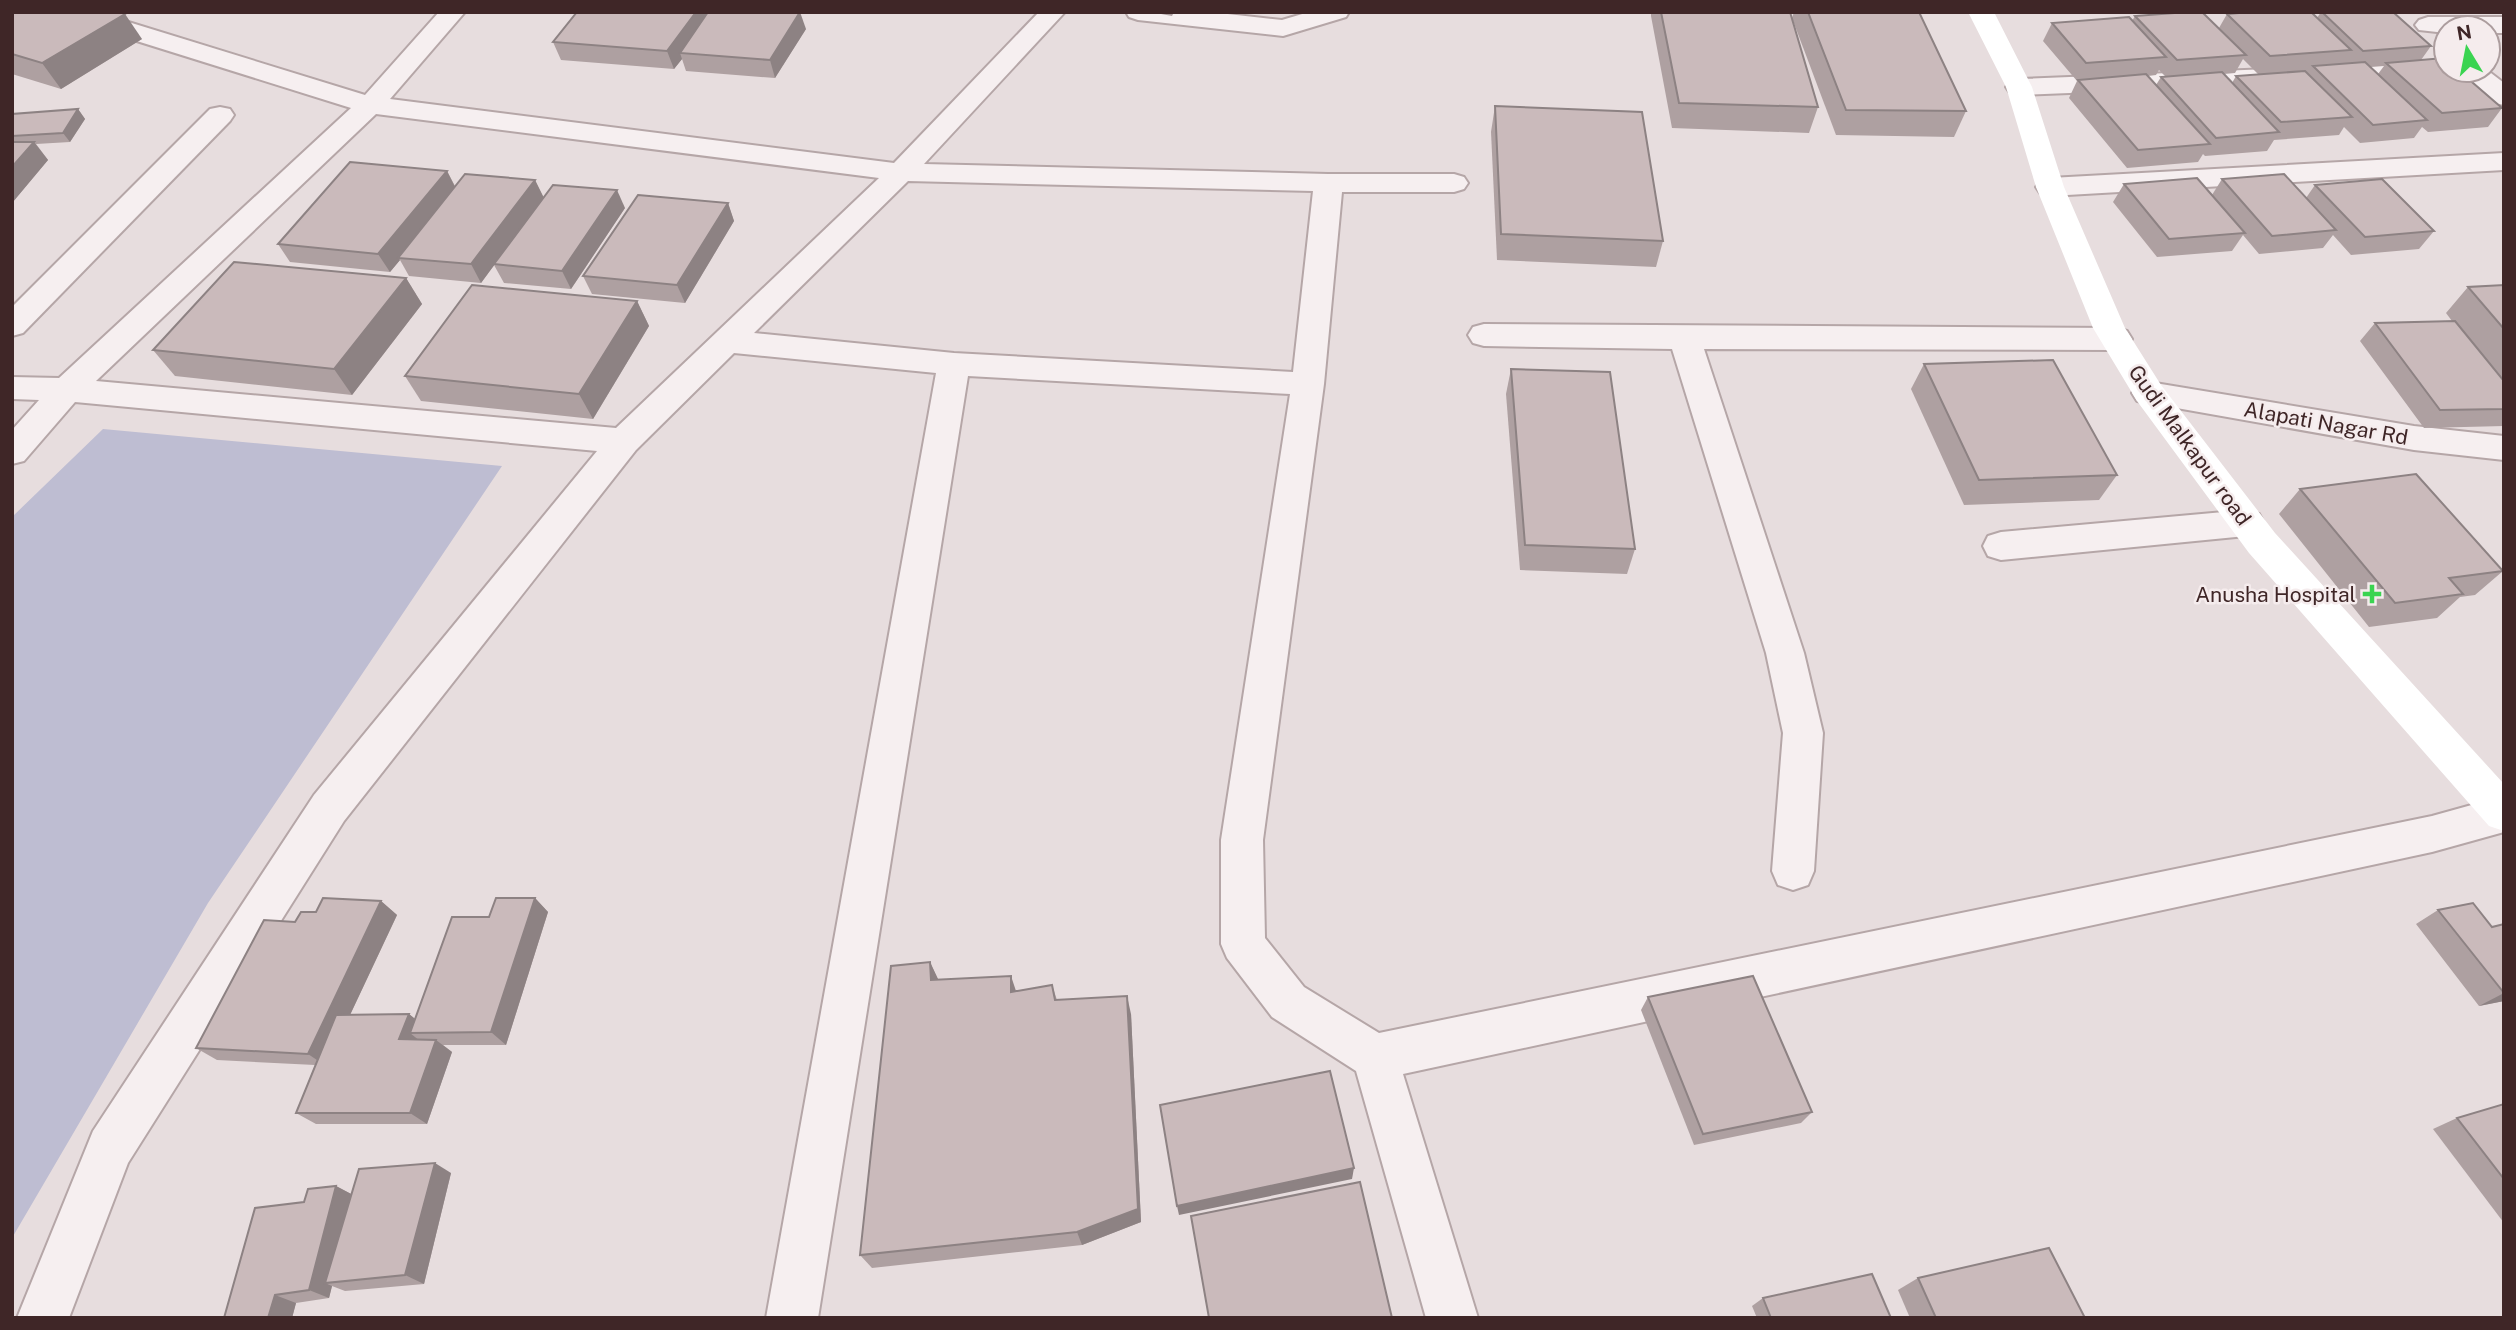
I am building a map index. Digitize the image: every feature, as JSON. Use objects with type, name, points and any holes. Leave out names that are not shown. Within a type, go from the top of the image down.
[{"type":"street","points":[[69,12],[370,104],[901,172],[1328,183],[1454,183]]},
{"type":"street","points":[[12,452],[67,390],[370,104],[453,12]]},
{"type":"street","points":[[43,1318],[110,1148],[330,808],[624,441],[901,172],[1053,12]]},
{"type":"street","points":[[1138,12],[1283,28],[1337,12]]},
{"type":"street","name":"Gudi Malkapur road","points":[[1981,12],[2019,87],[2050,187],[2116,339],[2149,394],[2271,554],[2504,813]]},
{"type":"street","points":[[2421,19],[2504,25]]},
{"type":"street","points":[[2019,87],[2432,71]]},
{"type":"street","points":[[2489,84],[2504,97]]},
{"type":"street","points":[[12,326],[220,115]]},
{"type":"street","points":[[2050,187],[2504,161]]},
{"type":"street","points":[[1328,183],[1308,384],[1242,840],[1243,944],[1289,1002],[1375,1057],[1452,1318]]},
{"type":"street","points":[[1484,335],[2116,339]]},
{"type":"street","points":[[1685,338],[1785,653],[1803,733],[1793,871]]},
{"type":"street","points":[[724,341],[954,363],[1308,384]]},
{"type":"street","points":[[792,1318],[954,363]]},
{"type":"street","points":[[12,388],[67,390],[624,441]]},
{"type":"street","name":"Alapati Nagar Rd","points":[[2149,394],[2338,423],[2414,438],[2504,447]]},
{"type":"street","points":[[2001,546],[2246,523]]},
{"type":"street","points":[[1375,1057],[2432,834],[2504,813]]},
{"type":"shaded area","points":[[103,429],[502,466],[208,903],[12,1238],[12,517]]},
{"type":"building","points":[[12,12],[125,14],[42,63],[12,54]]},
{"type":"building","points":[[577,12],[696,12],[667,51],[553,42]]},
{"type":"building","points":[[708,12],[800,12],[770,60],[680,53]]},
{"type":"building","points":[[1661,12],[1790,12],[1818,107],[1679,103]]},
{"type":"building","points":[[1808,12],[1919,12],[1966,111],[1846,110]]},
{"type":"building","points":[[2202,12],[2246,55],[2177,60],[2135,16]]},
{"type":"building","points":[[2311,12],[2351,50],[2270,56],[2227,14]]},
{"type":"building","points":[[2322,12],[2393,12],[2431,46],[2363,51]]},
{"type":"building","points":[[2129,17],[2166,57],[2086,63],[2052,23]]},
{"type":"building","points":[[2432,59],[2432,84],[2474,84],[2502,108],[2442,113],[2386,63]]},
{"type":"building","points":[[2365,62],[2427,120],[2373,125],[2313,66]]},
{"type":"building","points":[[2305,71],[2352,117],[2281,122],[2236,76]]},
{"type":"building","points":[[2222,72],[2279,132],[2216,138],[2161,77]]},
{"type":"building","points":[[2146,74],[2210,144],[2138,150],[2078,80]]},
{"type":"building","points":[[1495,106],[1642,112],[1663,241],[1501,234]]},
{"type":"building","points":[[78,109],[63,133],[12,136],[12,114]]},
{"type":"building","points":[[12,142],[34,142],[12,167]]},
{"type":"building","points":[[350,162],[447,171],[378,254],[278,244]]},
{"type":"building","points":[[465,174],[535,180],[471,264],[398,258]]},
{"type":"building","points":[[2284,174],[2336,230],[2272,236],[2222,179]]},
{"type":"building","points":[[2197,178],[2245,233],[2169,239],[2124,184]]},
{"type":"building","points":[[2382,179],[2434,231],[2365,237],[2315,185]]},
{"type":"building","points":[[553,185],[617,190],[562,271],[494,264]]},
{"type":"building","points":[[638,195],[728,203],[677,285],[583,276]]},
{"type":"building","points":[[234,262],[406,278],[334,369],[153,350]]},
{"type":"building","points":[[472,285],[637,301],[579,394],[405,376]]},
{"type":"building","points":[[2504,285],[2504,329],[2468,287]]},
{"type":"building","points":[[2455,321],[2504,381],[2504,409],[2440,410],[2375,323]]},
{"type":"building","points":[[2053,360],[2117,475],[1979,480],[1924,364]]},
{"type":"building","points":[[1511,369],[1610,372],[1635,549],[1525,545]]},
{"type":"building","points":[[2416,474],[2503,571],[2449,578],[2463,594],[2395,603],[2300,489]]},
{"type":"building","points":[[323,898],[381,901],[308,1054],[196,1048],[264,920],[295,922],[301,912],[316,912]]},
{"type":"building","points":[[496,898],[535,898],[491,1032],[410,1033],[452,917],[489,917]]},
{"type":"building","points":[[2473,903],[2492,927],[2504,924],[2504,993],[2438,910]]},
{"type":"building","points":[[930,962],[931,980],[1011,976],[1011,992],[1052,985],[1055,1000],[1127,996],[1138,1209],[1077,1232],[860,1255],[891,966]]},
{"type":"building","points":[[1753,976],[1812,1112],[1703,1134],[1648,997]]},
{"type":"building","points":[[409,1014],[399,1039],[436,1040],[410,1113],[296,1113],[336,1015]]},
{"type":"building","points":[[1330,1071],[1354,1168],[1177,1206],[1160,1105]]},
{"type":"building","points":[[2504,1104],[2504,1179],[2457,1118]]},
{"type":"building","points":[[435,1163],[405,1275],[325,1283],[359,1169]]},
{"type":"building","points":[[1360,1182],[1392,1318],[1209,1318],[1191,1216]]},
{"type":"building","points":[[336,1186],[309,1290],[275,1295],[268,1318],[224,1318],[255,1208],[304,1202],[308,1189]]},
{"type":"building","points":[[2049,1248],[2085,1318],[1936,1318],[1918,1278]]},
{"type":"building","points":[[1872,1274],[1891,1318],[1771,1318],[1763,1298]]},
{"type":"place","name":"Anusha Hospital","points":[[2372,594]]}]
